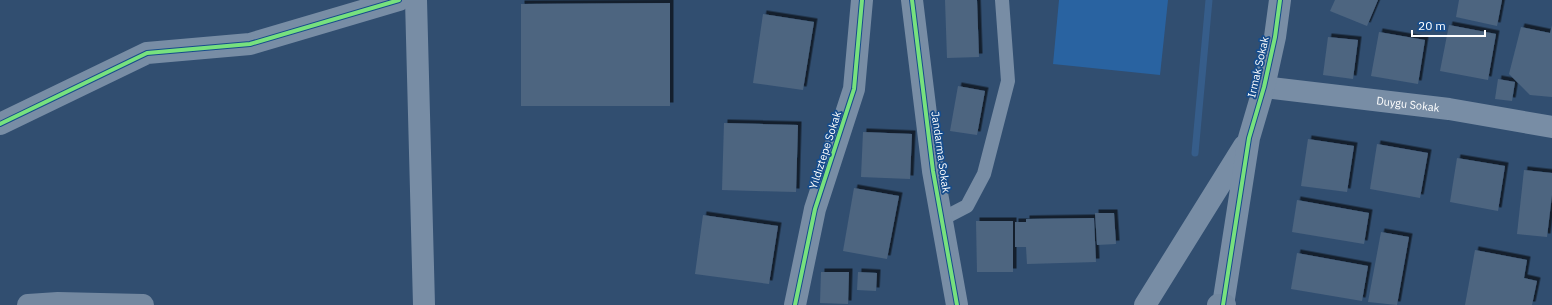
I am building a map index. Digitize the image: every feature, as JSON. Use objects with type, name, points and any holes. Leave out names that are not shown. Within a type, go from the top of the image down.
[{"type":"main road","points":[[28,305],[58,303],[143,305]]},
{"type":"main road","points":[[1218,305],[1224,305]]},
{"type":"street","points":[[0,124],[147,53],[250,44],[399,0]]},
{"type":"street","points":[[416,0],[424,305]]},
{"type":"street","name":"Yıldıztepe Sokak","points":[[796,305],[815,208],[854,89],[862,0]]},
{"type":"street","name":"Jandarma Sokak","points":[[912,0],[933,171],[957,305]]},
{"type":"street","name":"Irmak Sokak","points":[[1249,138],[1264,87],[1275,37],[1280,0]]},
{"type":"street","name":"Duygu Sokak","points":[[1264,87],[1449,109],[1552,126]]},
{"type":"street","points":[[1224,305],[1249,138]]},
{"type":"street","points":[[1145,305],[1249,138]]},
{"type":"lane","points":[[942,219],[967,206],[984,174],[1008,81],[1002,0]]},
{"type":"shaded area","points":[[1059,0],[1168,0],[1160,75],[1053,64]]},
{"type":"building","points":[[945,0],[977,0],[979,57],[947,58]]},
{"type":"building","points":[[1335,0],[1378,0],[1367,26],[1330,11]]},
{"type":"building","points":[[1459,0],[1502,0],[1497,26],[1456,17]]},
{"type":"building","points":[[670,3],[670,106],[521,106],[521,4]]},
{"type":"building","points":[[763,14],[814,22],[803,90],[753,83]]},
{"type":"building","points":[[1449,25],[1496,34],[1488,80],[1440,71]]},
{"type":"building","points":[[1552,25],[1552,97],[1530,95],[1509,74],[1521,27],[1550,33]]},
{"type":"building","points":[[1379,32],[1425,40],[1418,84],[1371,76]]},
{"type":"building","points":[[1328,37],[1358,40],[1353,79],[1323,75]]},
{"type":"building","points":[[1498,79],[1515,82],[1512,101],[1495,99]]},
{"type":"building","points":[[958,86],[985,91],[977,135],[950,131]]},
{"type":"building","points":[[724,123],[798,125],[796,192],[722,190]]},
{"type":"building","points":[[863,132],[912,134],[910,179],[861,177]]},
{"type":"building","points":[[1308,139],[1354,146],[1347,192],[1301,186]]},
{"type":"building","points":[[1377,144],[1428,153],[1420,198],[1370,189]]},
{"type":"building","points":[[1457,158],[1505,166],[1498,211],[1450,202]]},
{"type":"building","points":[[1524,170],[1552,173],[1552,195],[1547,237],[1517,234]]},
{"type":"building","points":[[854,188],[899,196],[887,259],[843,251]]},
{"type":"building","points":[[1297,200],[1369,213],[1364,244],[1292,232]]},
{"type":"building","points":[[1095,213],[1114,213],[1116,244],[1097,245]]},
{"type":"building","points":[[703,215],[778,226],[769,284],[695,274]]},
{"type":"building","points":[[1094,218],[1096,262],[1027,264],[1026,247],[1015,247],[1015,222],[1026,222],[1026,219]]},
{"type":"building","points":[[976,221],[1013,221],[1013,272],[977,272]]},
{"type":"building","points":[[1381,232],[1409,237],[1397,305],[1368,302]]},
{"type":"building","points":[[1475,250],[1527,260],[1524,278],[1537,281],[1532,305],[1465,305]]},
{"type":"building","points":[[1297,253],[1368,266],[1362,301],[1291,289]]},
{"type":"building","points":[[821,272],[849,272],[848,304],[820,303]]},
{"type":"building","points":[[858,272],[877,273],[876,291],[857,290]]},
{"type":"waterway","points":[[1195,153],[1209,0]]},
{"type":"cycle path","points":[[0,124],[147,53],[250,44],[399,0]]},
{"type":"cycle path","points":[[795,305],[815,209],[854,89],[862,0]]},
{"type":"cycle path","points":[[912,0],[933,171],[957,305]]},
{"type":"cycle path","points":[[1223,305],[1249,138],[1264,87],[1275,37],[1280,0]]}]
